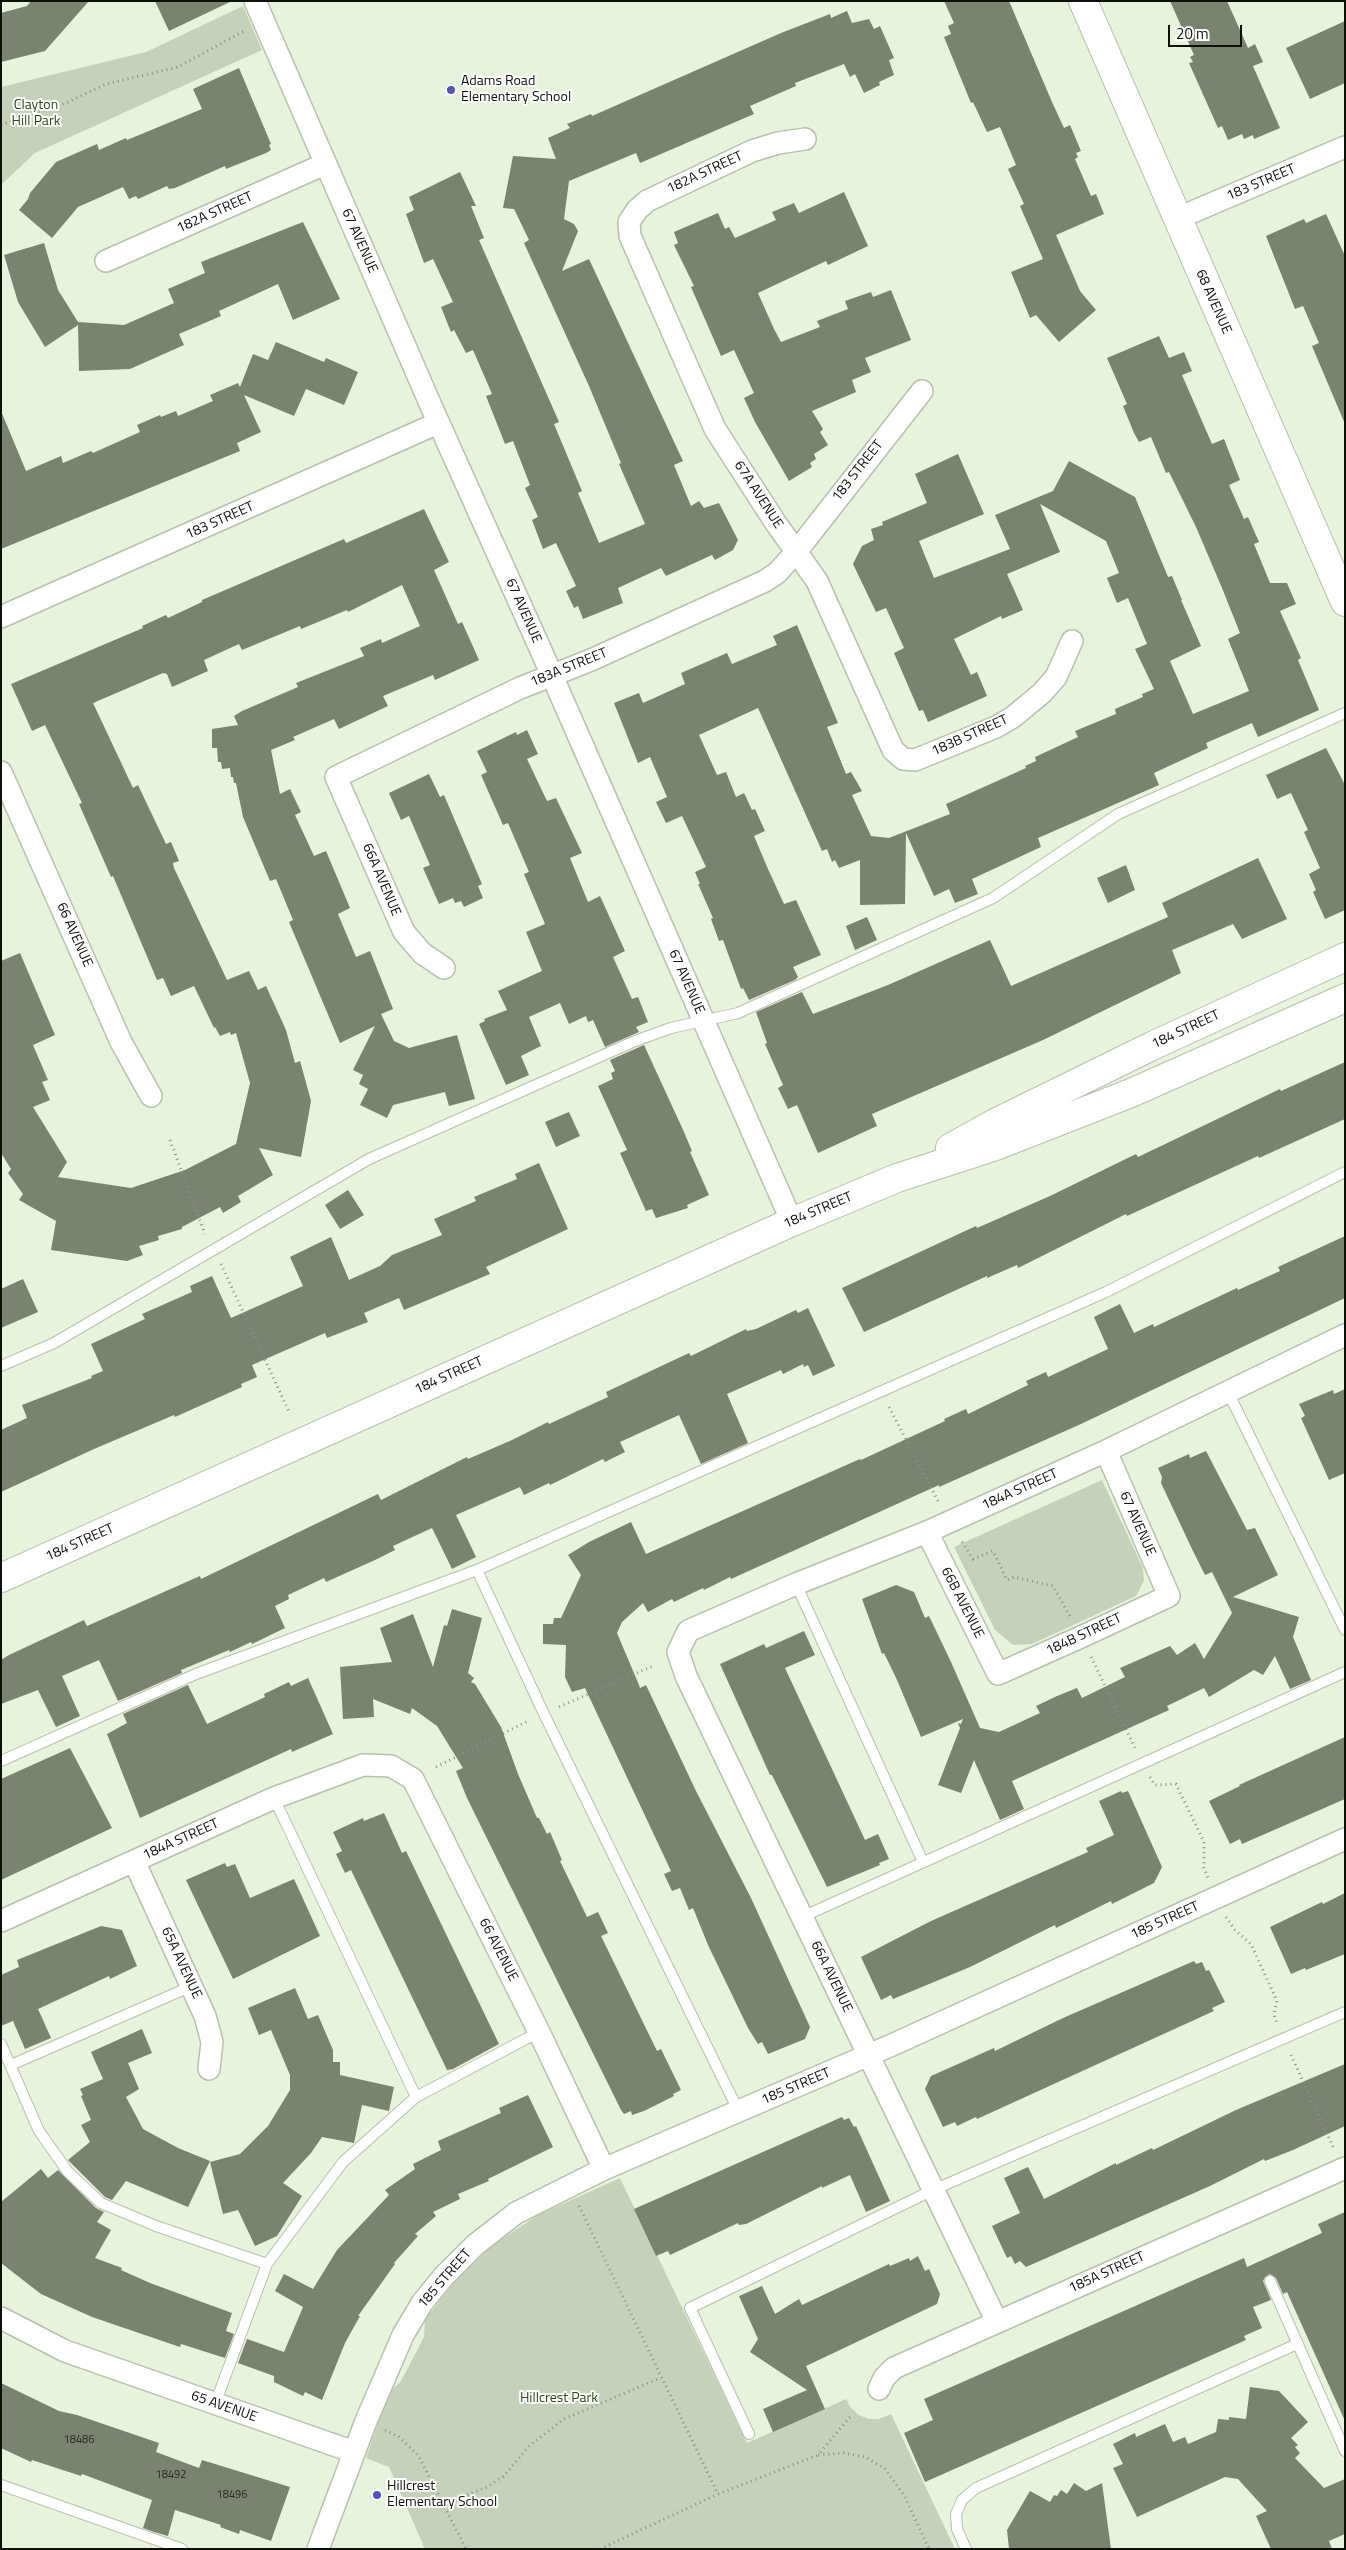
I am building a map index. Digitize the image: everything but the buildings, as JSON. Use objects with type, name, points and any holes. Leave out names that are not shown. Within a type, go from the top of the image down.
[{"type":"main road","name":"68 AVENUE","points":[[1083,1],[1176,219],[1345,602]]},
{"type":"main road","name":"184 STREET","points":[[898,1178],[994,1123],[1152,1046],[1345,957]]},
{"type":"main road","name":"184 STREET","points":[[1,1578],[792,1222],[898,1178],[993,1147],[1131,1093],[1345,998]]},
{"type":"street","name":"67 AVENUE","points":[[255,1],[438,423],[552,676],[792,1222]]},
{"type":"street","name":"182A STREET","points":[[630,236],[630,222],[637,210],[647,201],[752,151],[778,143],[805,139]]},
{"type":"street","name":"183 STREET","points":[[1176,219],[1345,147]]},
{"type":"street","name":"182A STREET","points":[[106,261],[325,164]]},
{"type":"street","name":"67A AVENUE","points":[[630,236],[715,429],[817,581],[893,750]]},
{"type":"street","name":"183 STREET","points":[[796,552],[922,391]]},
{"type":"street","name":"183 STREET","points":[[1,617],[438,423]]},
{"type":"street","name":"183A STREET","points":[[336,777],[520,688],[552,676],[752,588],[776,573],[796,552]]},
{"type":"street","name":"183B STREET","points":[[893,750],[903,759],[915,760],[996,727],[1042,693],[1056,677],[1072,641]]},
{"type":"street","name":"66 AVENUE","points":[[1,772],[121,1042],[151,1096]]},
{"type":"street","name":"66A AVENUE","points":[[336,777],[404,932],[422,953],[444,968]]},
{"type":"street","name":"184A STREET","points":[[688,1631],[796,1584],[927,1532],[1106,1451],[1345,1334]]},
{"type":"street","name":"67 AVENUE","points":[[1106,1451],[1169,1596]]},
{"type":"street","name":"66B AVENUE","points":[[927,1532],[998,1674]]},
{"type":"street","name":"184B STREET","points":[[998,1674],[1169,1596]]},
{"type":"street","name":"66A AVENUE","points":[[688,1631],[678,1652],[686,1676],[997,2322]]},
{"type":"street","name":"66 AVENUE","points":[[363,1765],[391,1766],[413,1779],[539,2032],[604,2169]]},
{"type":"street","name":"184A STREET","points":[[1,1921],[274,1798],[363,1765]]},
{"type":"street","name":"185 STREET","points":[[354,2452],[403,2334],[422,2304],[444,2276],[475,2245],[516,2213],[604,2169],[869,2055],[1345,1839]]},
{"type":"street","name":"65A AVENUE","points":[[134,1861],[205,2016],[212,2042],[209,2069]]},
{"type":"street","name":"185A STREET","points":[[879,2389],[884,2378],[894,2368],[1345,2168]]},
{"type":"street","name":"65 AVENUE","points":[[1,2318],[24,2332],[65,2351],[354,2452]]},
{"type":"street","points":[[318,2549],[354,2452]]},
{"type":"lane","points":[[1,1366],[54,1343],[369,1159],[635,1041],[671,1028],[738,1013],[993,898],[1118,814],[1345,713]]},
{"type":"lane","points":[[1,1761],[196,1674],[477,1570],[1106,1292],[1345,1172]]},
{"type":"lane","points":[[1228,1392],[1345,1630]]},
{"type":"lane","points":[[477,1570],[544,1714],[739,2112]]},
{"type":"lane","points":[[796,1584],[923,1862]]},
{"type":"lane","points":[[802,1917],[1345,1672]]},
{"type":"lane","points":[[274,1798],[416,2097]]},
{"type":"lane","points":[[11,2065],[192,1986]]},
{"type":"lane","points":[[749,2434],[690,2308],[934,2190],[1345,2012]]},
{"type":"lane","points":[[215,2404],[267,2264],[343,2162],[416,2097],[539,2032]]},
{"type":"lane","points":[[1,2044],[39,2131],[68,2172],[101,2203],[156,2226],[267,2264]]},
{"type":"lane","points":[[1270,2281],[1345,2451]]},
{"type":"lane","points":[[966,2549],[956,2528],[956,2514],[962,2500],[976,2488],[1297,2344]]},
{"type":"lane","points":[[1,2485],[182,2549]]},
{"type":"path","points":[[1,125],[68,102],[106,84],[178,68],[250,28]]},
{"type":"path","points":[[170,1140],[205,1234]]},
{"type":"path","points":[[220,1262],[290,1414]]},
{"type":"path","points":[[888,1404],[938,1502]]},
{"type":"path","points":[[960,1540],[973,1559],[993,1551],[1007,1580],[1014,1577],[1053,1586],[1076,1626]]},
{"type":"path","points":[[1089,1652],[1139,1755]]},
{"type":"path","points":[[554,1709],[654,1665]]},
{"type":"path","points":[[436,1767],[536,1718]]},
{"type":"path","points":[[1149,1774],[1155,1785],[1176,1784],[1204,1842],[1204,1868],[1210,1883]]},
{"type":"path","points":[[1223,1910],[1235,1930],[1251,1944],[1277,2001],[1274,2014],[1279,2026]]},
{"type":"path","points":[[1289,2050],[1334,2150]]},
{"type":"path","points":[[576,2199],[660,2378],[718,2494]]},
{"type":"path","points":[[443,2501],[463,2497],[498,2480],[529,2446],[564,2419],[660,2378]]},
{"type":"path","points":[[818,2456],[850,2417]]},
{"type":"path","points":[[379,2427],[399,2437],[418,2455],[466,2549]]},
{"type":"path","points":[[600,2549],[718,2494],[818,2456],[844,2453],[866,2457],[886,2469],[904,2495],[929,2549]]},
{"type":"green space","name":"Clayton Hill Park","points":[[243,6],[262,50],[35,153],[1,185],[1,87],[146,52]]},
{"type":"green space","points":[[1102,1480],[1143,1568],[1144,1581],[1136,1596],[1032,1644],[1013,1645],[995,1630],[954,1547]]},
{"type":"green space","name":"Hillcrest Park","points":[[620,2178],[747,2443],[846,2399],[851,2408],[859,2415],[869,2419],[879,2419],[891,2414],[955,2549],[425,2549],[389,2467],[366,2458],[388,2394],[401,2381],[424,2337],[425,2320],[455,2280],[493,2245],[538,2215]]},
{"type":"place","name":"Adams Road Elementary School","points":[[451,90]]},
{"type":"place","name":"Hillcrest Elementary School","points":[[377,2495]]}]
